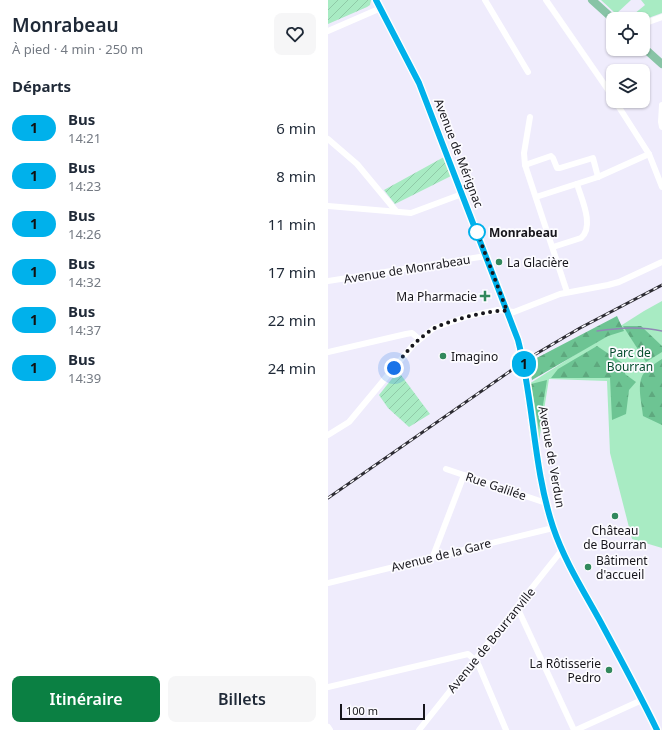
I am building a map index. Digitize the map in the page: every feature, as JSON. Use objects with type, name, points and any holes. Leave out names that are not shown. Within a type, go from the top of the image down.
[{"type":"main road","name":"Avenue de Mérignac","points":[[376,0],[416,76],[507,311]]},
{"type":"main road","points":[[592,0],[606,13]]},
{"type":"main road","points":[[650,53],[662,64]]},
{"type":"main road","name":"Avenue de Verdun","points":[[507,311],[518,340],[524,364],[536,453],[546,503],[553,528],[562,550],[657,730]]},
{"type":"street","points":[[485,0],[528,72]]},
{"type":"street","points":[[546,0],[606,88]]},
{"type":"street","points":[[328,31],[381,8]]},
{"type":"street","points":[[650,21],[662,17]]},
{"type":"street","points":[[662,105],[662,127]]},
{"type":"street","points":[[619,108],[649,154],[662,187]]},
{"type":"street","points":[[530,117],[524,153],[525,165],[567,292]]},
{"type":"street","points":[[328,139],[357,164],[396,211]]},
{"type":"street","points":[[536,197],[598,177],[649,154]]},
{"type":"street","points":[[525,165],[551,156],[554,158],[557,168],[560,168],[593,158],[598,177]]},
{"type":"street","points":[[553,247],[581,238],[584,235],[588,219],[577,184]]},
{"type":"street","points":[[328,206],[411,212],[462,194]]},
{"type":"street","name":"Avenue de Monrabeau","points":[[328,281],[486,256]]},
{"type":"street","points":[[328,435],[349,422],[400,360],[419,339],[434,328],[469,316],[498,310],[514,312],[567,292],[608,285],[662,262]]},
{"type":"street","points":[[328,352],[412,333],[419,339]]},
{"type":"street","name":"Rue Galilée","points":[[446,469],[546,503]]},
{"type":"street","points":[[433,556],[464,475]]},
{"type":"street","name":"Avenue de la Gare","points":[[328,583],[433,556],[553,528]]},
{"type":"street","name":"Avenue de Bourranville","points":[[419,730],[562,550]]},
{"type":"street","points":[[517,607],[576,730],[642,700]]},
{"type":"street","points":[[328,687],[468,654],[475,660],[506,730]]},
{"type":"green space","points":[[328,0],[371,0],[370,5],[367,7],[328,24]]},
{"type":"green space","points":[[601,0],[631,0],[618,12],[614,12]]},
{"type":"green space","points":[[641,0],[662,0],[662,13],[650,17],[650,12],[636,12],[645,5]]},
{"type":"green space","points":[[444,157],[451,176],[395,204],[384,190]]},
{"type":"green space","name":"Parc de Bourran","points":[[662,301],[662,548],[632,539],[610,453],[607,381],[549,379],[539,441],[529,384]]},
{"type":"green space","points":[[617,316],[624,331],[608,336],[532,380],[529,362]]},
{"type":"green space","points":[[623,326],[641,326],[662,346],[662,352],[646,362]]},
{"type":"green space","points":[[597,346],[627,366],[625,374],[636,382],[629,390],[626,414],[612,420],[610,378],[551,378],[558,369]]},
{"type":"green space","points":[[662,359],[662,425],[643,416],[640,382],[644,373]]},
{"type":"green space","points":[[398,371],[430,414],[409,427],[388,408],[379,395]]},
{"type":"green space","points":[[547,380],[539,430],[531,384]]},
{"type":"waterway","points":[[597,331],[630,328],[646,328],[662,331]]},
{"type":"railway","points":[[328,498],[529,358],[580,328],[662,285]]},
{"type":"bus line","name":"1","points":[[376,0],[419,83],[518,340],[524,364],[541,482],[553,528],[562,550],[620,657],[657,730]]},
{"type":"place","name":"Monrabeau","points":[[477,232]]},
{"type":"place","name":"La Glacière","points":[[499,262]]},
{"type":"place","name":"Ma Pharmacie","points":[[485,296]]},
{"type":"place","name":"Imagino","points":[[443,356]]},
{"type":"place","name":"Château de Bourran","points":[[615,516]]},
{"type":"place","name":"Bâtiment d'accueil","points":[[588,567]]},
{"type":"place","name":"La Rôtisserie Pedro","points":[[609,670]]},
{"type":"route","points":[[394,368],[413,345],[434,328],[469,316],[498,310],[507,311],[477,232]]}]
